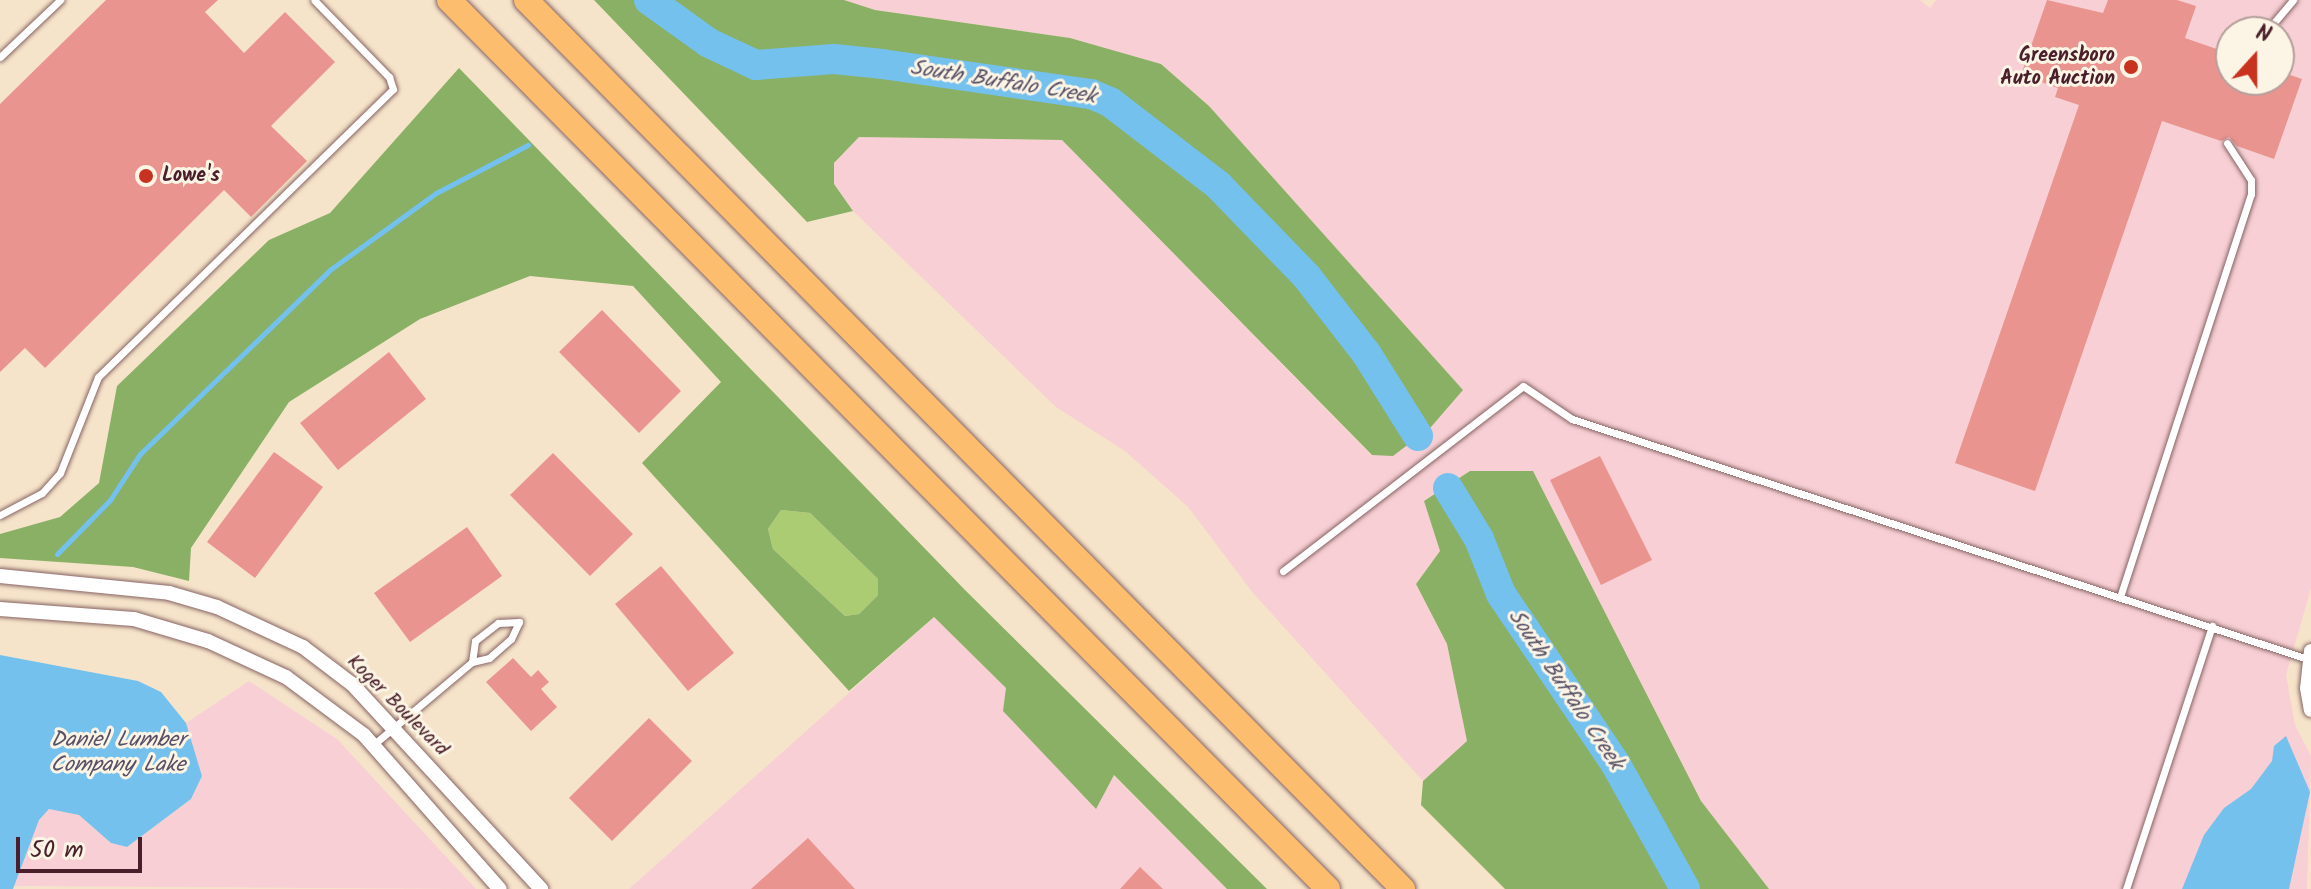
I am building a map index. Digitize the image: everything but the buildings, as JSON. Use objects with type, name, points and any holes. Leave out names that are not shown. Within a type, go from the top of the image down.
[{"type":"highway","points":[[449,0],[1328,889]]},
{"type":"highway","points":[[526,0],[1403,889]]},
{"type":"street","name":"Koger Boulevard","points":[[0,576],[120,584],[217,607],[303,647],[352,684],[541,889]]},
{"type":"street","points":[[0,609],[134,619],[208,641],[286,677],[330,706],[372,745],[500,889]]},
{"type":"street","points":[[2310,655],[2311,710]]},
{"type":"lane","points":[[0,57],[60,0]]},
{"type":"lane","points":[[0,515],[42,493],[60,473],[98,377],[393,89],[389,77],[314,0]]},
{"type":"lane","points":[[2280,16],[2293,0]]},
{"type":"lane","points":[[2120,597],[2251,194],[2251,180],[2227,143]]},
{"type":"lane","points":[[1283,571],[1523,386],[1572,419],[2120,597],[2310,655]]},
{"type":"lane","points":[[372,745],[396,730],[472,662],[489,658],[511,639],[519,622],[498,623],[475,641],[472,662]]},
{"type":"lane","points":[[2126,889],[2212,626]]},
{"type":"shaded area","points":[[844,0],[1920,0],[1930,8],[1936,0],[2311,0],[2311,588],[2286,675],[2295,725],[2311,756],[2307,889],[1769,889],[1701,801],[1533,471],[1424,501],[1440,551],[1416,584],[1447,644],[1467,741],[1423,781],[1253,593],[1188,507],[1125,451],[1056,407],[853,211],[834,184],[834,163],[859,137],[1062,140],[1371,455],[1431,427],[1463,390],[1209,106],[1161,64],[1070,38],[875,10]]},
{"type":"shaded area","points":[[934,617],[1006,688],[1095,809],[1113,775],[1227,889],[629,889]]},
{"type":"shaded area","points":[[249,681],[337,739],[476,889],[14,886],[39,820],[49,809],[79,815],[111,843],[127,847],[191,799],[202,776],[186,723]]},
{"type":"green space","points":[[594,0],[844,0],[875,10],[1070,38],[1161,64],[1209,106],[1463,390],[1431,427],[1393,456],[1372,455],[1062,140],[859,137],[834,163],[834,184],[853,211],[807,222]]},
{"type":"green space","points":[[459,68],[965,590],[1267,889],[1227,889],[1114,775],[1096,809],[1003,711],[1006,688],[934,617],[849,691],[642,463],[721,382],[633,286],[530,276],[420,319],[289,402],[191,548],[189,581],[133,567],[0,558],[0,534],[60,517],[99,483],[117,386],[269,240],[330,213]],"holes":[[[781,510],[810,513],[878,579],[878,595],[859,614],[845,616],[773,549],[768,529]]]},
{"type":"green space","points":[[1470,471],[1533,471],[1701,801],[1769,889],[1505,889],[1421,805],[1423,781],[1467,741],[1447,644],[1416,584],[1440,551],[1424,501]]},
{"type":"green space","points":[[781,510],[810,513],[878,579],[878,595],[859,614],[845,616],[773,549],[768,529]]},
{"type":"water","name":"Daniel Lumber Company Lake","points":[[0,655],[138,681],[161,692],[186,723],[202,776],[191,799],[127,847],[111,843],[79,815],[49,809],[39,820],[13,889],[0,889]]},
{"type":"water","points":[[2286,736],[2310,792],[2289,889],[2182,889],[2204,835],[2224,808],[2251,789],[2272,761],[2274,746]]},
{"type":"waterway","name":"South Buffalo Creek","points":[[649,0],[709,43],[756,65],[834,59],[882,64],[1091,94],[1110,102],[1218,185],[1307,277],[1366,353],[1418,436]]},
{"type":"waterway","points":[[57,554],[110,500],[140,454],[331,269],[436,193],[528,145]]},
{"type":"waterway","name":"South Buffalo Creek","points":[[1448,488],[1479,539],[1501,594],[1615,763],[1685,889]]},
{"type":"place","name":"Greensboro Auto Auction","points":[[2131,67]]},
{"type":"place","name":"Lowe's","points":[[146,176]]}]
